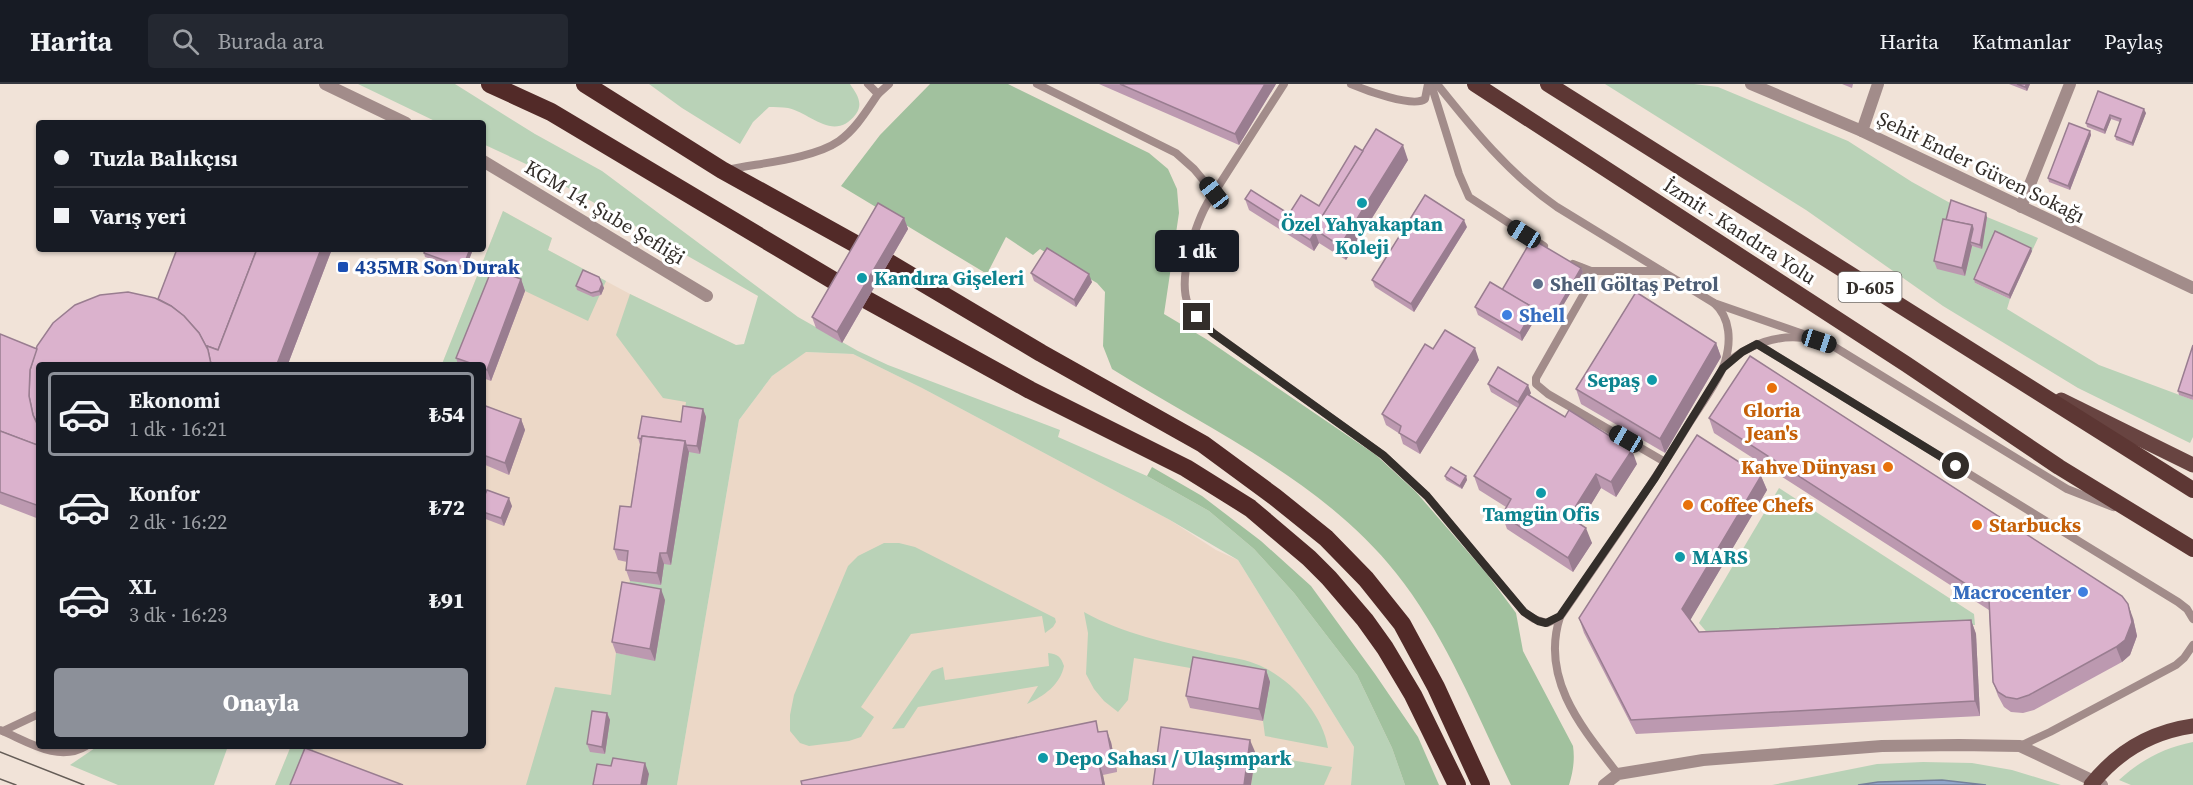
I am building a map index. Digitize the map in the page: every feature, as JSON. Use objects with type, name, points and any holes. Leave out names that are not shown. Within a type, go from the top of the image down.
[{"type":"highway","points":[[490,84],[551,111],[856,294],[1030,390],[1186,468],[1250,508],[1309,558],[1365,620],[1413,695],[1457,785]]},
{"type":"highway","points":[[520,84],[551,111]]},
{"type":"highway","points":[[585,84],[601,90],[722,170],[881,258],[1203,444],[1284,504],[1326,538],[1366,579],[1402,624],[1437,687],[1481,785]]},
{"type":"highway","name":"İzmit - Kandıra Yolu","points":[[1475,84],[1906,364],[2059,467],[2193,549]]},
{"type":"highway","name":"İzmit - Kandıra Yolu","points":[[1548,84],[2193,490]]},
{"type":"main road","points":[[2007,373],[2193,465]]},
{"type":"main road","points":[[2091,785],[2106,767],[2141,741],[2162,732],[2193,726]]},
{"type":"street","points":[[325,84],[400,120]]},
{"type":"street","name":"Şehit Ender Güven Sokağı","points":[[1751,84],[1862,131],[2193,288]]},
{"type":"street","points":[[1862,131],[1878,84]]},
{"type":"street","points":[[2020,207],[2070,84]]},
{"type":"street","name":"KGM 14. Şube Şefliği","points":[[486,163],[707,296]]},
{"type":"street","points":[[1604,785],[1618,774],[1703,760],[1882,746],[2020,746],[2102,785]]},
{"type":"lane","points":[[868,84],[878,94]]},
{"type":"lane","points":[[722,170],[819,152],[840,141],[878,94],[889,84]]},
{"type":"lane","points":[[1037,84],[1176,153],[1194,169],[1214,193]]},
{"type":"lane","points":[[1284,84],[1201,213],[1193,235],[1188,261],[1186,298],[1197,317],[1213,333],[1383,455],[1427,496],[1524,612],[1546,623],[1560,616]]},
{"type":"lane","points":[[1351,84],[1416,102],[1425,99],[1429,84]]},
{"type":"lane","points":[[1429,84],[1469,197],[1549,249]]},
{"type":"lane","points":[[1437,84],[1481,139],[1535,191],[1557,207],[1714,303],[1833,346],[2067,489],[2150,523]]},
{"type":"lane","points":[[1566,260],[1581,268],[1595,271],[1662,271]]},
{"type":"lane","points":[[1581,268],[1590,277],[1590,283],[1536,378],[1536,384],[1548,394],[1665,462]]},
{"type":"lane","points":[[1714,303],[1722,312],[1728,327],[1723,368]]},
{"type":"lane","points":[[1618,774],[1579,725],[1568,701],[1557,671],[1554,652],[1560,616],[1665,462],[1723,368],[1742,352],[1757,344],[1773,340],[1796,338],[1814,340],[1833,346]]},
{"type":"lane","points":[[1757,344],[2178,602],[2187,609],[2193,619]]},
{"type":"lane","points":[[2020,746],[2051,732],[2175,665],[2193,645]]},
{"type":"lane","points":[[1,731],[36,715]]},
{"type":"lane","points":[[1,731],[36,744]]},
{"type":"lane","points":[[48,749],[61,754],[80,749]]},
{"type":"shaded area","points":[[503,211],[552,238],[548,250],[630,294],[736,345],[665,785],[275,785],[290,749],[486,749],[486,362],[443,362]]},
{"type":"shaded area","points":[[805,352],[853,354],[922,388],[1170,520],[1216,550],[1238,560],[1354,747],[1351,785],[677,785],[739,420],[772,376]]},
{"type":"green space","points":[[358,84],[455,84],[535,134],[602,171],[798,317],[858,351],[888,365],[1060,430],[1058,437],[1147,476],[1209,511],[1254,549],[1294,593],[1357,675],[1392,748],[1405,785],[1351,785],[1354,747],[1238,560],[1170,520],[922,388],[853,354],[806,352],[772,376],[739,420],[677,785],[526,785],[555,687],[611,695],[616,653],[654,660],[626,593],[630,581],[664,564],[686,402],[663,398],[616,335],[630,294],[736,345],[744,344],[758,296],[526,164],[486,145],[486,120],[433,120]]},
{"type":"green space","points":[[649,84],[850,84],[858,98],[859,106],[856,114],[848,122],[839,126],[822,124],[788,108],[769,107],[753,122],[740,144],[682,108]]},
{"type":"green space","points":[[930,84],[1008,84],[1149,153],[1168,169],[1177,189],[1179,213],[1164,314],[1206,339],[1376,455],[1416,492],[1487,574],[1516,613],[1523,651],[1573,746],[1573,766],[1569,785],[1511,785],[1459,676],[1430,622],[1396,573],[1367,540],[1335,511],[1263,459],[1112,369],[1103,346],[1105,292],[1097,283],[1040,249],[1033,255],[1006,237],[987,274],[841,186],[880,135]]},
{"type":"green space","points":[[1605,84],[1694,84],[1718,87],[1848,141],[1912,182],[1952,204],[1965,275],[1972,246],[1982,248],[1987,217],[2038,238],[2032,251],[1975,283],[2010,299],[2007,309],[2099,365],[2193,400],[2193,437],[2190,443],[2078,388],[1943,306],[1806,210]]},
{"type":"green space","points":[[503,211],[552,238],[548,250],[606,281],[588,321],[525,291],[496,281],[463,362],[443,362]]},
{"type":"green space","points":[[1152,467],[1202,496],[1261,541],[1311,586],[1418,737],[1439,785],[1405,785],[1392,748],[1357,675],[1294,593],[1254,549],[1209,511],[1147,476]]},
{"type":"green space","points":[[1779,488],[1974,614],[1975,625],[1710,636],[1699,623]]},
{"type":"green space","points":[[884,543],[899,543],[915,547],[1055,618],[1056,622],[1045,633],[1042,616],[911,634],[861,707],[874,717],[861,737],[849,741],[809,746],[800,743],[790,731],[794,695],[848,566],[858,556]]},
{"type":"green space","points":[[1084,612],[1130,632],[1245,660],[1268,670],[1280,677],[1302,697],[1319,722],[1328,748],[1265,736],[1263,721],[1269,682],[1134,658],[1128,700],[1118,712],[1104,701],[1086,674],[1088,633]]},
{"type":"green space","points":[[1048,653],[1060,658],[1064,666],[1062,673],[1050,689],[1027,704],[1038,686],[918,707],[904,728],[892,729],[932,671],[943,667],[945,680],[1049,666]]},
{"type":"green space","points":[[2193,742],[2193,785],[2131,785],[2119,780],[2153,756]]},
{"type":"green space","points":[[94,749],[227,749],[214,785],[118,785],[70,765]]},
{"type":"green space","points":[[290,749],[313,749],[301,785],[275,785]]},
{"type":"green space","points":[[1256,754],[1332,767],[1324,785],[1251,785]]},
{"type":"green space","points":[[1972,763],[2012,770],[2061,785],[1986,785],[1942,780],[1878,782],[1858,785],[1772,785],[1877,764]]},
{"type":"water","points":[[1942,780],[1986,785],[1858,785],[1878,782]]},
{"type":"building","points":[[1120,84],[1265,84],[1235,134]]},
{"type":"building","points":[[2098,91],[2144,109],[2132,143],[2115,136],[2121,119],[2110,115],[2104,130],[2086,123]]},
{"type":"building","points":[[2069,123],[2090,131],[2068,186],[2048,178]]},
{"type":"building","points":[[1376,129],[1403,145],[1340,246],[1314,229]]},
{"type":"building","points":[[1355,146],[1363,151],[1314,229],[1315,232],[1310,240],[1245,199],[1251,190],[1289,214],[1301,195],[1319,206]]},
{"type":"building","points":[[1425,195],[1464,220],[1411,304],[1372,280]]},
{"type":"building","points":[[1951,200],[1986,213],[1980,245],[1970,242],[1972,225],[1946,220]]},
{"type":"building","name":"Kandıra Gişeleri","points":[[878,203],[904,218],[837,332],[812,317]]},
{"type":"building","points":[[1943,219],[1972,225],[1962,268],[1934,261]]},
{"type":"building","points":[[1995,231],[2031,248],[2009,295],[1974,279]]},
{"type":"building","points":[[1532,239],[1581,268],[1551,320],[1502,290]]},
{"type":"building","points":[[1047,248],[1089,274],[1074,300],[1031,273]]},
{"type":"building","points":[[176,252],[256,252],[218,350],[207,346],[208,350],[199,333],[184,316],[158,299]]},
{"type":"building","points":[[256,252],[320,252],[278,362],[211,362],[207,346],[218,350]]},
{"type":"building","points":[[424,252],[469,252],[463,267]]},
{"type":"building","points":[[492,269],[521,279],[487,370],[486,362],[467,362],[456,358]]},
{"type":"building","points":[[583,270],[599,277],[602,284],[599,291],[591,293],[576,286]]},
{"type":"building","name":"Shell","points":[[1490,282],[1534,308],[1520,333],[1475,307]]},
{"type":"building","points":[[128,292],[155,298],[171,306],[184,316],[199,333],[208,350],[211,362],[36,362],[36,420],[29,396],[30,370],[37,346],[53,323],[75,305],[100,295]]},
{"type":"building","name":"Sepaş","points":[[1636,292],[1716,343],[1660,439],[1576,389]]},
{"type":"building","points":[[1445,330],[1475,348],[1416,443],[1399,433],[1401,426],[1382,414],[1425,344],[1433,349]]},
{"type":"building","points":[[0,334],[37,349],[30,370],[29,396],[36,422],[36,445],[0,431]]},
{"type":"building","points":[[2193,345],[2193,396],[2178,391]]},
{"type":"building","points":[[1750,356],[2122,596],[2128,604],[2132,622],[2125,640],[2029,695],[2017,699],[2006,697],[1998,692],[1993,682],[1989,599],[1709,418]]},
{"type":"building","points":[[1498,367],[1528,385],[1518,402],[1488,384]]},
{"type":"building","name":"Tamgün Ofis","points":[[1527,394],[1565,417],[1569,410],[1632,450],[1611,482],[1596,474],[1569,517],[1586,528],[1568,558],[1502,515],[1511,499],[1474,476]]},
{"type":"building","points":[[486,406],[521,419],[505,463],[486,456]]},
{"type":"building","points":[[683,406],[703,409],[697,446],[686,445],[685,441],[642,436],[641,439],[638,438],[642,416],[681,422]]},
{"type":"building","points":[[0,431],[36,445],[36,505],[0,492]]},
{"type":"building","name":"MARS","points":[[1697,435],[1761,476],[1682,609],[1699,632],[1971,620],[1975,701],[1631,720],[1579,618]]},
{"type":"building","points":[[642,436],[685,441],[667,553],[660,553],[657,573],[626,570],[628,551],[614,549],[620,506],[631,507]]},
{"type":"building","points":[[1451,467],[1466,476],[1460,486],[1445,476]]},
{"type":"building","points":[[487,490],[509,498],[501,518],[486,513]]},
{"type":"building","points":[[622,582],[661,589],[650,649],[612,642]]},
{"type":"building","points":[[1193,657],[1266,670],[1259,709],[1186,696]]},
{"type":"building","points":[[592,711],[607,713],[602,747],[587,744]]},
{"type":"building","name":"Depo Sahası / Ulaşımpark","points":[[1096,721],[1098,732],[1107,731],[1113,761],[1099,763],[1103,785],[802,785],[801,781]]},
{"type":"building","points":[[1161,727],[1250,740],[1244,785],[1153,785]]},
{"type":"building","points":[[305,749],[308,749],[403,785],[290,785]]},
{"type":"building","points":[[613,758],[645,763],[641,785],[593,785],[597,764],[611,766]]},
{"type":"tram line","points":[[0,752],[84,785]]},
{"type":"tram line","points":[[0,779],[16,785]]},
{"type":"place","name":"Özel Yahyakaptan Koleji","points":[[1362,203]]},
{"type":"place","name":"435MR Son Durak","points":[[343,267]]},
{"type":"place","name":"Kandıra Gişeleri","points":[[862,278]]},
{"type":"place","name":"Shell Göltaş Petrol","points":[[1538,284]]},
{"type":"place","name":"Shell","points":[[1507,315]]},
{"type":"place","name":"Sepaş","points":[[1652,380]]},
{"type":"place","name":"Gloria Jean's","points":[[1772,388]]},
{"type":"place","name":"Kahve Dünyası","points":[[1888,467]]},
{"type":"place","name":"Tamgün Ofis","points":[[1541,493]]},
{"type":"place","name":"Coffee Chefs","points":[[1688,505]]},
{"type":"place","name":"Starbucks","points":[[1977,525]]},
{"type":"place","name":"MARS","points":[[1680,557]]},
{"type":"place","name":"Macrocenter","points":[[2083,592]]},
{"type":"place","name":"Depo Sahası / Ulaşımpark","points":[[1043,758]]},
{"type":"route","points":[[1197,317],[1213,333],[1383,455],[1427,496],[1516,604],[1528,615],[1546,623],[1560,616],[1596,566],[1665,462],[1723,368],[1742,352],[1757,344],[1956,466]]}]
